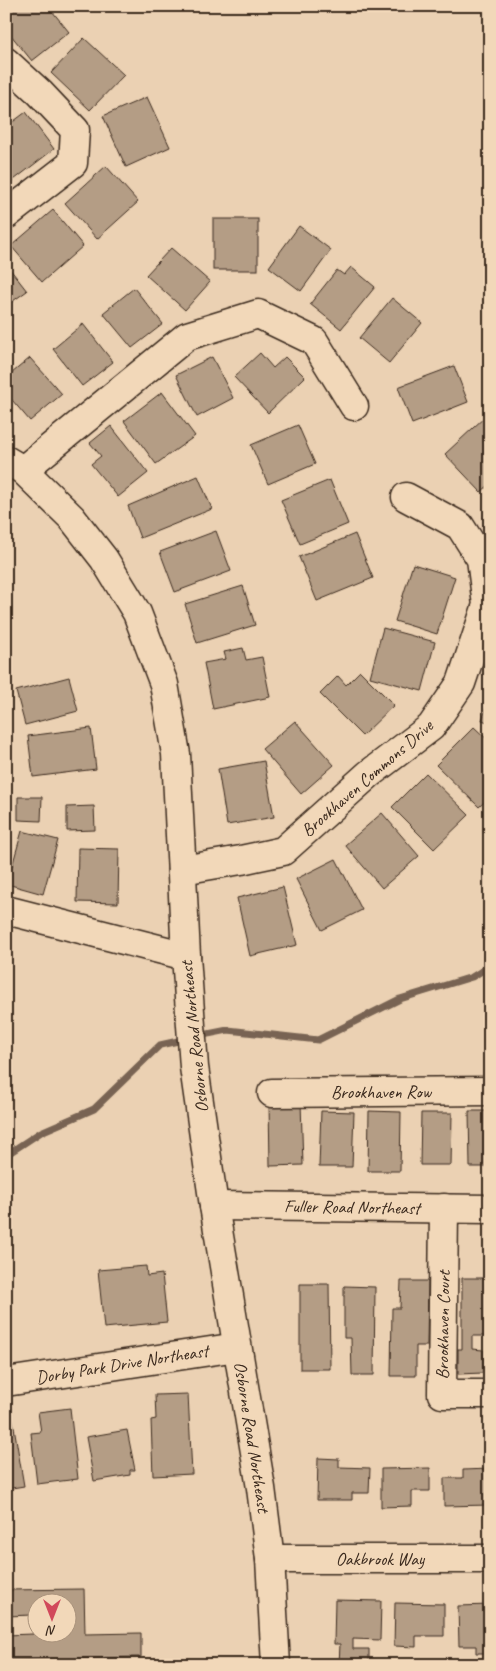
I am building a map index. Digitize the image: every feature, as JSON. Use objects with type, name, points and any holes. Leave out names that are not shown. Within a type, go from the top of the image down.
[{"type":"street","points":[[6,62],[40,92],[75,130],[73,163],[6,215]]},
{"type":"street","points":[[15,465],[187,336],[258,314],[314,341],[354,406]]},
{"type":"street","name":"Osborne Road Northeast","points":[[15,465],[72,518],[104,559],[137,613],[164,684],[176,754],[194,1067],[214,1206],[256,1454],[270,1559],[276,1665]]},
{"type":"street","name":"Brookhaven Commons Drive","points":[[182,870],[283,851],[369,774],[431,727],[461,683],[487,605],[481,559],[460,526],[406,497]]},
{"type":"street","points":[[6,910],[187,969]]},
{"type":"street","name":"Brookhaven Row","points":[[272,1093],[490,1091]]},
{"type":"street","name":"Fuller Road Northeast","points":[[214,1206],[490,1209]]},
{"type":"street","name":"Brookhaven Court","points":[[444,1208],[442,1394],[490,1394]]},
{"type":"street","name":"Dorby Park Drive Northeast","points":[[6,1382],[237,1347]]},
{"type":"street","name":"Oakbrook Way","points":[[270,1559],[490,1559]]},
{"type":"building","points":[[15,6],[48,6],[69,32],[32,61],[6,29],[6,13]]},
{"type":"building","points":[[84,38],[124,75],[90,110],[51,73]]},
{"type":"building","points":[[147,97],[170,147],[126,167],[103,116]]},
{"type":"building","points":[[26,112],[54,149],[10,183],[6,178],[6,127]]},
{"type":"building","points":[[106,166],[138,202],[97,239],[65,203]]},
{"type":"building","points":[[53,210],[83,246],[42,282],[11,246]]},
{"type":"building","points":[[213,219],[258,219],[258,270],[213,270]]},
{"type":"building","points":[[299,226],[331,250],[301,291],[269,267]]},
{"type":"building","points":[[171,248],[210,282],[185,310],[146,275]]},
{"type":"building","points":[[6,264],[27,291],[6,306]]},
{"type":"building","points":[[351,267],[375,287],[341,329],[310,304],[337,270],[344,275]]},
{"type":"building","points":[[134,288],[163,324],[132,348],[103,313]]},
{"type":"building","points":[[392,298],[422,323],[389,363],[359,338]]},
{"type":"building","points":[[83,324],[113,362],[82,386],[53,349]]},
{"type":"building","points":[[260,353],[273,368],[285,357],[305,377],[268,413],[234,377]]},
{"type":"building","points":[[212,357],[233,398],[197,417],[176,375]]},
{"type":"building","points":[[30,358],[62,394],[30,421],[6,393],[6,378]]},
{"type":"building","points":[[454,366],[468,402],[412,424],[398,387]]},
{"type":"building","points":[[162,392],[195,436],[156,464],[124,421]]},
{"type":"building","points":[[487,415],[490,418],[490,484],[481,492],[445,454]]},
{"type":"building","points":[[298,425],[315,464],[268,484],[251,445]]},
{"type":"building","points":[[111,426],[148,473],[118,497],[91,464],[101,456],[90,443]]},
{"type":"building","points":[[198,476],[212,509],[140,538],[128,506]]},
{"type":"building","points":[[330,480],[348,524],[300,544],[281,500]]},
{"type":"building","points":[[216,531],[231,571],[175,592],[160,552]]},
{"type":"building","points":[[355,534],[373,578],[317,601],[299,557]]},
{"type":"building","points":[[413,564],[455,577],[437,634],[395,621]]},
{"type":"building","points":[[243,586],[255,625],[197,643],[185,604]]},
{"type":"building","points":[[383,628],[435,642],[422,691],[370,677]]},
{"type":"building","points":[[243,648],[246,660],[262,657],[270,697],[213,709],[204,663],[226,659],[224,652]]},
{"type":"building","points":[[360,671],[394,705],[362,736],[320,694],[338,676],[346,685]]},
{"type":"building","points":[[69,677],[78,711],[25,725],[16,691]]},
{"type":"building","points":[[490,698],[490,723],[482,720]]},
{"type":"building","points":[[295,721],[334,765],[301,794],[262,749]]},
{"type":"building","points":[[474,727],[490,742],[490,797],[479,807],[436,765]]},
{"type":"building","points":[[91,728],[96,769],[33,777],[28,736]]},
{"type":"building","points":[[264,761],[274,817],[227,825],[218,769]]},
{"type":"building","points":[[426,773],[469,815],[434,849],[392,807]]},
{"type":"building","points":[[18,797],[42,797],[41,821],[18,820]]},
{"type":"building","points":[[94,806],[95,830],[67,831],[67,807]]},
{"type":"building","points":[[382,813],[419,856],[382,888],[345,845]]},
{"type":"building","points":[[22,831],[58,840],[43,894],[7,884]]},
{"type":"building","points":[[78,848],[119,849],[118,903],[77,902]]},
{"type":"building","points":[[336,859],[362,910],[322,930],[296,879]]},
{"type":"building","points":[[283,887],[297,945],[250,956],[237,898]]},
{"type":"building","points":[[269,1103],[301,1103],[303,1165],[270,1166]]},
{"type":"building","points":[[321,1111],[354,1112],[352,1167],[319,1167]]},
{"type":"building","points":[[369,1111],[401,1112],[400,1171],[368,1171]]},
{"type":"building","points":[[469,1111],[490,1111],[490,1167],[470,1167]]},
{"type":"building","points":[[421,1113],[452,1113],[451,1165],[420,1165]]},
{"type":"building","points":[[146,1266],[147,1276],[162,1274],[167,1322],[104,1328],[98,1270]]},
{"type":"building","points":[[462,1278],[490,1278],[490,1336],[472,1336],[472,1349],[483,1350],[483,1373],[458,1374],[458,1349],[462,1349]]},
{"type":"building","points":[[401,1281],[428,1281],[427,1346],[416,1346],[416,1376],[391,1376],[392,1308],[400,1308]]},
{"type":"building","points":[[300,1284],[329,1284],[330,1369],[300,1369]]},
{"type":"building","points":[[344,1286],[375,1287],[374,1375],[352,1375],[351,1338],[344,1338]]},
{"type":"building","points":[[188,1394],[192,1474],[153,1476],[151,1420],[156,1419],[155,1395]]},
{"type":"building","points":[[70,1408],[78,1479],[37,1484],[31,1433],[41,1432],[38,1412]]},
{"type":"building","points":[[12,1415],[24,1486],[6,1489],[6,1416]]},
{"type":"building","points":[[127,1430],[135,1470],[130,1470],[130,1475],[94,1481],[86,1437]]},
{"type":"building","points":[[318,1458],[339,1459],[339,1467],[370,1468],[369,1493],[352,1493],[352,1500],[317,1500]]},
{"type":"building","points":[[430,1468],[430,1491],[412,1491],[412,1506],[381,1507],[381,1469]]},
{"type":"building","points":[[490,1469],[490,1505],[444,1506],[444,1478],[463,1478],[463,1470]]},
{"type":"building","points":[[84,1589],[85,1634],[141,1633],[141,1657],[6,1660],[6,1635],[28,1634],[28,1644],[78,1644],[78,1594],[28,1594],[28,1615],[6,1616],[6,1590]]},
{"type":"building","points":[[335,1600],[381,1601],[380,1640],[353,1639],[353,1649],[369,1649],[369,1665],[339,1665],[340,1644],[334,1644]]},
{"type":"building","points":[[395,1603],[444,1604],[444,1636],[416,1636],[416,1647],[394,1646]]},
{"type":"building","points":[[490,1605],[490,1653],[476,1653],[476,1646],[459,1646],[458,1606]]},
{"type":"waterway","points":[[198,1036],[228,1030],[318,1040],[400,999],[472,977],[490,966]]},
{"type":"waterway","points":[[6,1155],[41,1132],[94,1109],[160,1045],[187,1039]]}]
